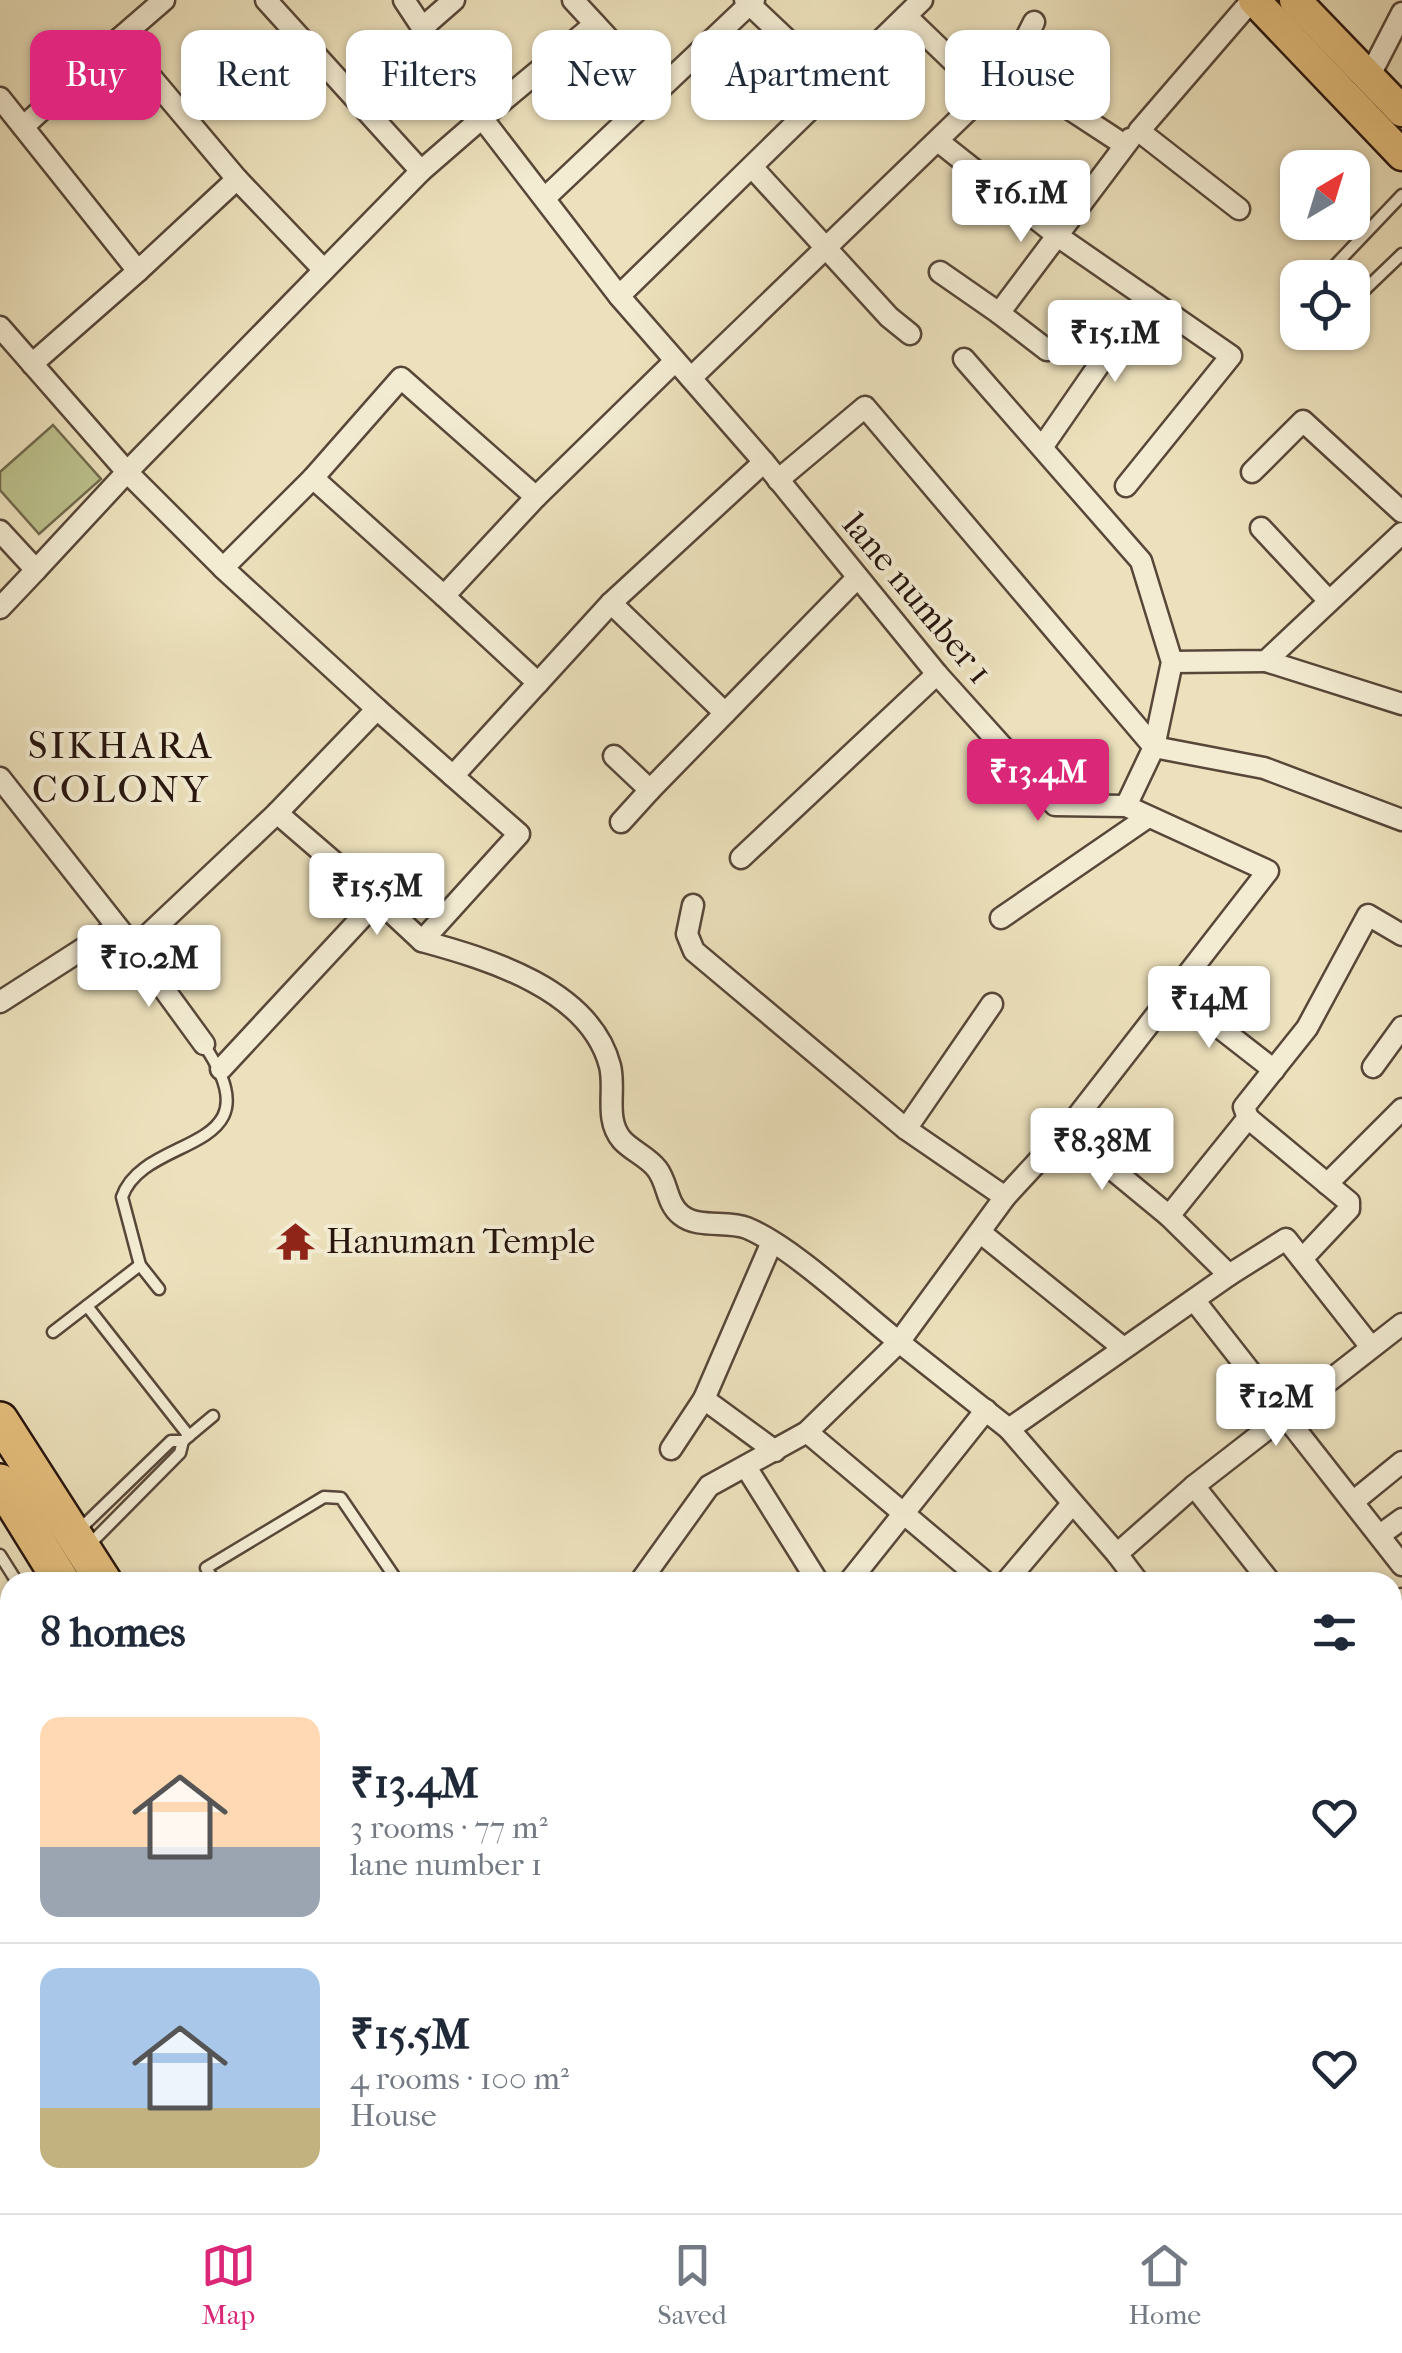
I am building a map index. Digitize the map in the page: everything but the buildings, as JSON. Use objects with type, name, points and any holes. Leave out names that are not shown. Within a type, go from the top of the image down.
[{"type":"highway","points":[[0,1420],[97,1572]]},
{"type":"highway","points":[[0,1482],[56,1572]]},
{"type":"main road","points":[[1253,0],[1402,155]]},
{"type":"main road","points":[[1308,9],[1402,111]]},
{"type":"street","points":[[129,30],[164,0]]},
{"type":"street","points":[[266,0],[421,171]]},
{"type":"street","name":"lane number 1","points":[[404,0],[422,28]]},
{"type":"street","points":[[422,28],[454,0]]},
{"type":"street","points":[[573,0],[600,30]]},
{"type":"street","points":[[892,30],[922,0]]},
{"type":"street","points":[[999,314],[1131,138],[1253,0]]},
{"type":"street","points":[[671,78],[750,2],[779,30]]},
{"type":"street","points":[[1369,78],[1402,13]]},
{"type":"street","points":[[906,16],[945,54]]},
{"type":"street","points":[[1030,30],[1034,22]]},
{"type":"street","points":[[512,93],[595,24]]},
{"type":"street","points":[[161,89],[237,179],[324,270]]},
{"type":"street","points":[[0,98],[138,271]]},
{"type":"street","points":[[23,126],[30,120]]},
{"type":"street","points":[[0,608],[421,171],[480,120]]},
{"type":"street","name":"lane number 1","points":[[484,120],[675,362],[764,462],[937,674],[1055,805],[1126,806]]},
{"type":"street","points":[[546,197],[627,120]]},
{"type":"street","points":[[620,296],[800,120]]},
{"type":"street","points":[[691,378],[959,120]]},
{"type":"street","points":[[1099,120],[1239,208]]},
{"type":"street","points":[[938,141],[1059,237],[1231,356],[1126,486]]},
{"type":"street","points":[[752,167],[889,317],[910,334]]},
{"type":"street","points":[[32,364],[237,179]]},
{"type":"street","points":[[940,272],[1047,350]]},
{"type":"street","points":[[1043,446],[1146,297]]},
{"type":"street","points":[[0,327],[127,472],[223,568],[519,834],[422,940]]},
{"type":"street","points":[[648,1572],[683,1528],[694,1503],[709,1486],[807,1432],[899,1342],[1005,1197],[1066,1131],[1268,871],[1126,806],[1154,746],[1172,662],[1141,562],[964,360]]},
{"type":"street","points":[[444,596],[536,497],[675,362]]},
{"type":"street","points":[[223,568],[313,478],[402,378],[536,497]]},
{"type":"street","points":[[778,480],[865,407],[1154,746],[1264,768],[1402,820]]},
{"type":"street","points":[[1252,472],[1303,420],[1402,512]]},
{"type":"street","points":[[452,776],[611,603],[764,462]]},
{"type":"street","points":[[313,478],[538,683]]},
{"type":"street","points":[[1260,528],[1329,601]]},
{"type":"street","points":[[0,531],[36,570]]},
{"type":"street","points":[[1266,661],[1402,533]]},
{"type":"street","points":[[621,822],[858,578]]},
{"type":"street","points":[[611,603],[725,712]]},
{"type":"street","points":[[1172,662],[1266,661],[1402,704]]},
{"type":"street","points":[[741,858],[937,674]]},
{"type":"street","points":[[134,948],[278,813],[377,709]]},
{"type":"street","points":[[614,756],[650,790]]},
{"type":"street","points":[[0,778],[204,1044]]},
{"type":"street","points":[[278,813],[422,940],[477,956],[545,988],[580,1017],[598,1039],[610,1068],[612,1121],[622,1140],[658,1170],[679,1214],[690,1222],[746,1228],[772,1242],[986,1410],[1009,1429],[1130,1572]]},
{"type":"street","points":[[1001,918],[1148,817]]},
{"type":"street","points":[[221,1069],[378,900]]},
{"type":"street","points":[[693,906],[687,934],[694,951],[906,1129],[1005,1197]]},
{"type":"street","points":[[1302,1259],[1349,1209],[1349,1202],[1248,1118],[1244,1107],[1307,1028],[1368,915],[1402,935]]},
{"type":"street","points":[[0,1002],[117,927]]},
{"type":"street","points":[[1174,992],[1274,1070]]},
{"type":"street","points":[[906,1129],[992,1004]]},
{"type":"street","points":[[1373,1067],[1402,1028]]},
{"type":"street","points":[[1327,1184],[1402,1110]]},
{"type":"street","points":[[1169,1216],[1248,1118]]},
{"type":"street","points":[[1066,1131],[1169,1216],[1230,1274]]},
{"type":"street","points":[[980,1232],[1122,1347]]},
{"type":"street","points":[[1009,1429],[1122,1347],[1286,1240],[1371,1347]]},
{"type":"street","points":[[671,1449],[704,1398],[772,1242]]},
{"type":"street","points":[[1194,1300],[1281,1416],[1354,1501],[1402,1565]]},
{"type":"street","points":[[1117,1554],[1194,1486],[1402,1324]]},
{"type":"street","points":[[704,1398],[775,1451]]},
{"type":"street","points":[[857,1572],[986,1410]]},
{"type":"street","points":[[807,1432],[901,1516],[971,1572]]},
{"type":"street","points":[[1354,1501],[1402,1462]]},
{"type":"street","points":[[746,1467],[812,1572]]},
{"type":"street","points":[[1194,1486],[1262,1572]]},
{"type":"street","points":[[1014,1572],[1072,1504]]},
{"type":"street","points":[[1380,1536],[1402,1519]]},
{"type":"lane","points":[[1340,260],[1402,195]]},
{"type":"lane","points":[[1370,285],[1402,254]]},
{"type":"lane","points":[[159,1289],[140,1265],[125,1221],[126,1187],[219,1122],[228,1093],[221,1069],[204,1044]]},
{"type":"lane","points":[[53,1332],[140,1265]]},
{"type":"lane","points":[[87,1306],[186,1438]]},
{"type":"lane","points":[[78,1543],[171,1441],[186,1438],[213,1416]]},
{"type":"lane","points":[[78,1543],[180,1453],[186,1438]]},
{"type":"lane","points":[[209,1572],[206,1568],[324,1497],[341,1498],[391,1572]]},
{"type":"green space","points":[[53,425],[101,479],[39,534],[0,490],[0,472]]},
{"type":"place","name":"Hanuman Temple","points":[[296,1241]]},
{"type":"district","name":"SIKHARA COLONY","points":[[121,767]]}]
